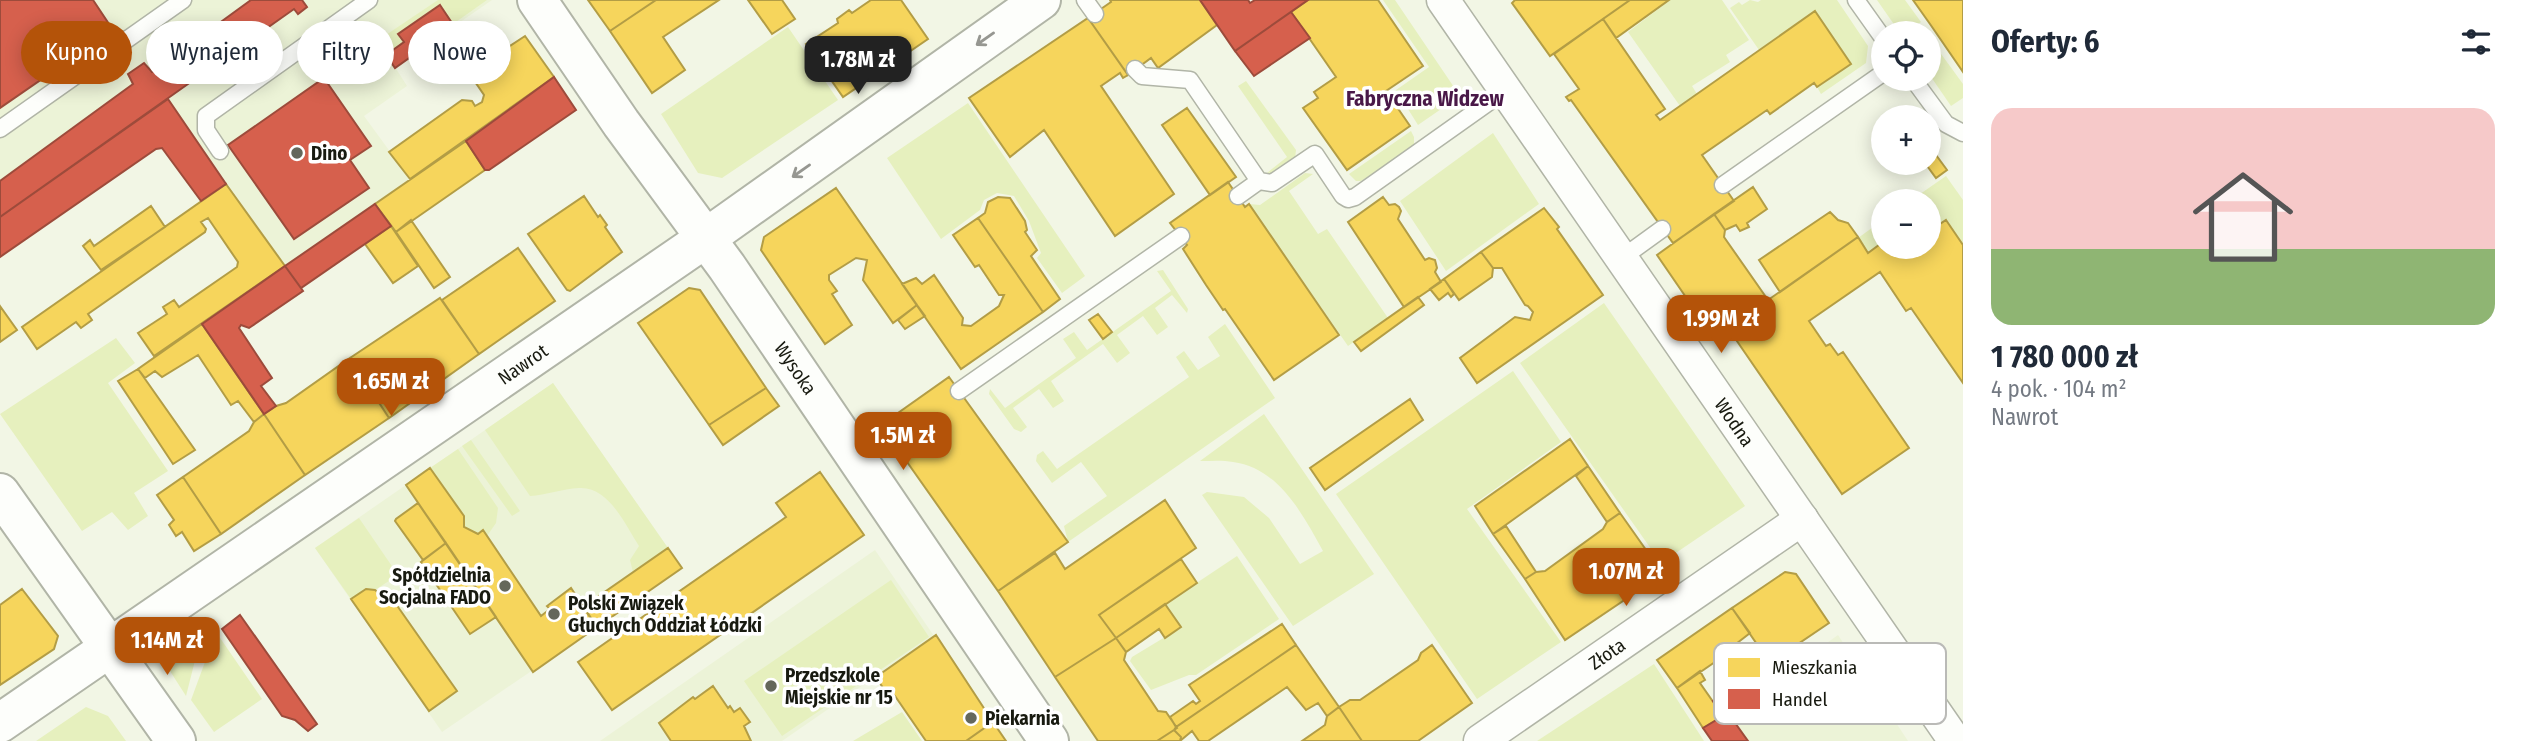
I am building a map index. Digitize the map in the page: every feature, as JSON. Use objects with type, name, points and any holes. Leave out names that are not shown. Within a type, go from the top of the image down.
[{"type":"street","name":"Wysoka","points":[[537,0],[629,134],[706,238],[1049,741]]},
{"type":"street","name":"Nawrot","points":[[0,723],[706,238],[1041,0]]},
{"type":"street","name":"Wodna","points":[[1443,0],[1887,643]]},
{"type":"street","points":[[0,493],[176,741]]},
{"type":"street","name":"Złota","points":[[1480,741],[1802,519]]},
{"type":"street","name":"Wodna","points":[[1943,724],[1955,741]]},
{"type":"lane","points":[[0,129],[183,0]]},
{"type":"lane","points":[[220,151],[206,130],[206,116],[369,0]]},
{"type":"lane","points":[[1085,0],[1095,14]]},
{"type":"lane","points":[[1856,0],[1871,21]]},
{"type":"lane","points":[[1135,69],[1142,76],[1190,80],[1259,181]]},
{"type":"lane","points":[[1723,185],[1871,81]]},
{"type":"lane","points":[[1238,196],[1259,181],[1272,183],[1315,154],[1343,196],[1348,199],[1355,197],[1506,90]]},
{"type":"lane","points":[[1922,91],[1946,124],[1963,133]]},
{"type":"lane","points":[[1622,258],[1662,229]]},
{"type":"lane","points":[[960,391],[1181,236]]},
{"type":"lane","points":[[860,461],[891,439]]},
{"type":"shaded area","points":[[0,0],[492,0],[462,21],[408,21],[408,58],[395,67],[407,86],[364,116],[410,179],[285,266],[168,99],[0,217]]},
{"type":"shaded area","points":[[553,383],[682,568],[442,732],[315,548]]},
{"type":"shaded area","name":"Przedszkole Miejskie nr 15","points":[[875,550],[934,636],[782,741],[600,741]]},
{"type":"shaded area","points":[[1838,635],[1843,643],[1827,643]]},
{"type":"shaded area","points":[[1736,724],[1897,724],[1908,741],[1748,741]]},
{"type":"green space","points":[[438,0],[487,0],[457,21],[451,21],[439,5],[417,21],[408,21],[408,27],[399,34],[404,42],[394,49],[394,30]]},
{"type":"green space","points":[[1383,0],[1395,0],[1460,96],[1418,125],[1396,90],[1429,67]]},
{"type":"green space","points":[[1670,0],[1722,0],[1749,40],[1726,55],[1730,62],[1692,86],[1697,94],[1680,106],[1628,32]]},
{"type":"green space","points":[[1750,0],[1837,0],[1868,46],[1866,63],[1821,94],[1817,87],[1851,64],[1815,12],[1759,50],[1730,8],[1739,2],[1742,5]]},
{"type":"green space","points":[[1877,0],[1905,0],[1920,21],[1892,21]]},
{"type":"green space","points":[[788,27],[838,100],[722,178],[698,173],[661,114]]},
{"type":"green space","points":[[1941,54],[1963,84],[1963,98],[1951,106],[1941,91]]},
{"type":"green space","points":[[1246,81],[1296,150],[1295,159],[1274,174],[1267,173],[1287,157],[1238,86]]},
{"type":"green space","points":[[968,103],[1085,276],[1062,293],[1037,258],[1041,253],[1029,221],[1014,196],[997,193],[984,200],[980,210],[941,239],[887,158]]},
{"type":"green space","points":[[1411,131],[1414,147],[1361,181],[1356,181],[1349,174]]},
{"type":"green space","points":[[1493,133],[1539,204],[1446,271],[1400,201]]},
{"type":"green space","points":[[1305,173],[1313,174],[1289,191],[1318,234],[1327,229],[1388,318],[1348,346],[1249,204],[1260,205]]},
{"type":"green space","points":[[1946,176],[1963,200],[1963,245],[1941,237],[1941,189],[1927,189]]},
{"type":"green space","points":[[1871,229],[1871,251],[1868,253],[1858,238]]},
{"type":"green space","points":[[1163,270],[1188,309],[1187,313],[1172,295],[1155,308],[1168,327],[1157,335],[1143,316],[1117,335],[1130,353],[1117,363],[1103,344],[1051,381],[1064,401],[1053,408],[1039,389],[1013,408],[1027,427],[1021,432],[1014,429],[989,394],[990,389],[1005,408],[1076,358],[1063,339],[1074,332],[1087,350],[1171,291],[1157,271]]},
{"type":"green space","points":[[1604,303],[1745,506],[1661,563],[1520,363]]},
{"type":"green space","points":[[1225,324],[1275,398],[1068,542],[1064,526],[1107,496],[1081,462],[1052,483],[1036,461],[1037,455],[1043,451],[1057,469],[1189,377],[1176,357],[1184,351],[1198,370],[1220,356],[1208,337]]},
{"type":"green space","points":[[116,338],[135,363],[108,383],[168,471],[134,493],[148,516],[128,530],[112,512],[82,531],[0,414]]},
{"type":"green space","points":[[1513,371],[1561,442],[1467,509],[1561,642],[1477,699],[1336,494]]},
{"type":"green space","points":[[553,383],[668,548],[633,572],[630,560],[639,546],[607,500],[590,489],[579,488],[530,496],[485,430]]},
{"type":"green space","points":[[1264,414],[1374,574],[1293,626],[1202,495],[1207,492],[1244,497],[1269,518],[1300,564],[1323,551],[1288,495],[1264,473],[1233,462],[1200,461]]},
{"type":"green space","points":[[471,440],[520,511],[512,516],[462,446]]},
{"type":"green space","points":[[458,449],[498,508],[496,523],[487,536],[483,531],[478,534],[464,527],[430,468]]},
{"type":"green space","points":[[359,518],[398,575],[375,590],[365,589],[351,599],[315,548]]},
{"type":"green space","points":[[1237,556],[1279,619],[1196,675],[1189,675],[1151,690],[1130,661],[1132,657],[1180,628],[1165,604]]},
{"type":"green space","points":[[891,580],[929,637],[782,736],[744,681]]},
{"type":"green space","points":[[204,625],[186,696],[161,657]]},
{"type":"green space","points":[[216,632],[262,699],[214,732],[191,700]]},
{"type":"green space","points":[[1654,664],[1704,741],[1537,741]]},
{"type":"green space","points":[[86,707],[108,716],[126,741],[36,741]]},
{"type":"green space","points":[[902,712],[922,741],[853,741]]},
{"type":"building: Mieszkania","points":[[588,0],[656,0],[610,31]]},
{"type":"building: Mieszkania","points":[[656,0],[719,0],[663,37],[685,70],[652,93],[610,31]]},
{"type":"building: Mieszkania","points":[[748,0],[782,0],[795,19],[772,34]]},
{"type":"building: Mieszkania","points":[[871,0],[901,0],[928,39],[843,97],[806,44],[838,23],[837,19],[849,10],[852,13]]},
{"type":"building: Mieszkania","points":[[1110,0],[1200,0],[1217,25],[1158,68],[1151,58],[1128,75],[1088,18],[1111,2]]},
{"type":"building: Mieszkania","points":[[1110,0],[1200,0],[1217,25],[1158,68],[1151,58],[1128,75],[1088,18],[1111,2]]},
{"type":"building: Mieszkania","points":[[1308,0],[1378,0],[1423,66],[1386,91],[1410,126],[1347,170],[1303,108],[1318,98],[1314,92],[1336,77],[1291,12]]},
{"type":"building: Mieszkania","points":[[1515,0],[1630,0],[1550,56],[1512,3]]},
{"type":"building: Mieszkania","points":[[1630,0],[1669,0],[1616,38],[1603,19]]},
{"type":"building: Mieszkania","points":[[1913,0],[1963,0],[1963,72],[1941,40],[1941,21],[1928,21]]},
{"type":"building: Mieszkania","points":[[1815,11],[1851,64],[1817,87],[1814,83],[1770,114],[1767,110],[1702,155],[1734,201],[1673,243],[1571,100],[1566,97],[1579,89],[1554,54],[1603,19],[1665,109],[1656,115],[1660,120]]},
{"type":"building: Mieszkania","points":[[1088,18],[1128,75],[1123,78],[1120,73],[1101,86],[1174,194],[1115,236],[1044,130],[1010,157],[969,98]]},
{"type":"building: Mieszkania","points":[[525,36],[554,77],[410,179],[389,152],[462,100],[472,101],[475,106],[482,102],[484,95],[476,84],[511,84],[511,45]]},
{"type":"building: Mieszkania","points":[[1187,108],[1236,177],[1210,195],[1162,125]]},
{"type":"building: Mieszkania","points":[[1187,108],[1236,177],[1210,195],[1162,125]]},
{"type":"building: Mieszkania","points":[[466,141],[485,170],[396,232],[375,204]]},
{"type":"building: Mieszkania","points":[[1941,162],[1947,170],[1941,174]]},
{"type":"building: Mieszkania","points":[[1228,182],[1245,207],[1249,204],[1339,335],[1274,380],[1206,285],[1183,249],[1187,245],[1170,223]]},
{"type":"building: Mieszkania","points":[[226,184],[285,266],[154,356],[138,333],[167,314],[163,307],[174,300],[179,307],[237,267],[238,262],[208,218],[201,222],[205,232],[88,314],[92,320],[81,328],[76,322],[37,349],[22,327]]},
{"type":"building: Mieszkania","points":[[1753,187],[1767,209],[1747,223],[1749,227],[1740,231],[1736,225],[1725,230],[1714,214]]},
{"type":"building: Mieszkania","points":[[836,188],[917,305],[893,323],[863,280],[867,260],[856,258],[829,275],[829,280],[837,291],[832,294],[852,325],[825,344],[761,250],[764,237]]},
{"type":"building: Mieszkania","points":[[584,196],[607,225],[605,227],[622,252],[570,291],[528,234]]},
{"type":"building: Mieszkania","points":[[998,197],[1010,198],[1025,221],[1025,232],[1037,250],[1031,256],[1060,299],[1043,312],[978,218],[985,213],[988,202]]},
{"type":"building: Mieszkania","points":[[1383,197],[1389,205],[1395,204],[1399,207],[1401,211],[1398,219],[1425,260],[1435,260],[1435,272],[1441,282],[1404,307],[1348,222]]},
{"type":"building: Mieszkania","points":[[151,206],[165,227],[101,270],[83,246],[90,240],[94,246]]},
{"type":"building: Mieszkania","points":[[1544,208],[1603,295],[1477,383],[1460,358],[1515,317],[1530,320],[1533,312],[1525,305],[1502,268],[1493,268],[1481,252]]},
{"type":"building: Mieszkania","points":[[1830,212],[1838,220],[1848,223],[1858,237],[1780,292],[1759,260]]},
{"type":"building: Mieszkania","points":[[1714,214],[1725,230],[1724,237],[1768,300],[1714,338],[1657,255]]},
{"type":"building: Mieszkania","points":[[978,218],[1043,312],[961,369],[902,284],[916,278],[922,284],[934,275],[963,318],[962,325],[971,326],[999,306],[1004,295],[999,295],[979,265],[975,267],[953,235]]},
{"type":"building: Mieszkania","points":[[411,220],[450,277],[434,288],[396,232]]},
{"type":"building: Mieszkania","points":[[1946,220],[1963,245],[1963,383],[1911,308],[1906,311],[1880,272],[1809,321],[1826,346],[1830,344],[1838,355],[1843,352],[1909,448],[1842,494],[1728,328],[1858,237],[1868,253],[1871,251],[1871,259],[1941,259],[1941,223]]},
{"type":"building: Mieszkania","points":[[391,226],[418,266],[393,283],[365,244]]},
{"type":"building: Mieszkania","points":[[518,248],[555,301],[479,354],[442,300]]},
{"type":"building: Mieszkania","points":[[1481,252],[1493,268],[1492,277],[1459,300],[1444,279]]},
{"type":"building: Mieszkania","points":[[1444,279],[1454,294],[1451,297],[1448,293],[1439,300],[1430,289]]},
{"type":"building: Mieszkania","points":[[689,288],[700,290],[766,388],[709,425],[638,323]]},
{"type":"building: Mieszkania","points":[[1418,297],[1424,305],[1361,351],[1354,342]]},
{"type":"building: Mieszkania","points":[[440,298],[479,354],[389,418],[350,358]]},
{"type":"building: Mieszkania","points":[[917,305],[925,316],[905,329],[898,320]]},
{"type":"building: Mieszkania","points":[[0,306],[17,330],[0,342]]},
{"type":"building: Mieszkania","points":[[1098,314],[1112,332],[1103,339],[1089,320]]},
{"type":"building: Mieszkania","points":[[202,324],[264,414],[254,422],[238,401],[231,405],[198,355],[162,377],[155,371],[145,378],[138,369]]},
{"type":"building: Mieszkania","points":[[350,358],[389,418],[305,475],[264,414],[286,403]]},
{"type":"building: Mieszkania","points":[[138,369],[195,450],[173,464],[118,381]]},
{"type":"building: Mieszkania","points":[[949,377],[1068,542],[998,591],[881,425]]},
{"type":"building: Mieszkania","points":[[766,388],[779,406],[723,445],[709,425]]},
{"type":"building: Mieszkania","points":[[1410,399],[1423,420],[1325,490],[1310,468]]},
{"type":"building: Mieszkania","points":[[264,414],[305,475],[221,534],[183,477],[249,431],[254,422]]},
{"type":"building: Mieszkania","points":[[1570,439],[1588,466],[1493,534],[1475,506]]},
{"type":"building: Mieszkania","points":[[1588,466],[1620,513],[1607,522],[1576,476]]},
{"type":"building: Mieszkania","points":[[430,468],[464,516],[464,527],[478,534],[483,530],[541,616],[550,609],[547,606],[571,588],[597,627],[533,672],[406,485]]},
{"type":"building: Mieszkania","points":[[820,472],[864,535],[612,710],[578,662],[786,517],[776,503]]},
{"type":"building: Mieszkania","points":[[183,477],[221,534],[194,551],[182,532],[176,536],[169,525],[174,520],[157,495]]},
{"type":"building: Mieszkania","points":[[1165,500],[1196,548],[1099,615],[1116,638],[1055,677],[998,591],[1055,553],[1065,569]]},
{"type":"building: Mieszkania","points":[[418,503],[496,617],[470,634],[395,521]]},
{"type":"building: Mieszkania","points":[[418,503],[446,543],[423,560],[395,521]]},
{"type":"building: Mieszkania","points":[[1620,513],[1663,574],[1565,640],[1525,579],[1536,572],[1545,571],[1603,529],[1607,522]]},
{"type":"building: Mieszkania","points":[[1506,526],[1536,572],[1525,579],[1493,534]]},
{"type":"building: Mieszkania","points":[[446,543],[496,617],[470,634],[421,562]]},
{"type":"building: Mieszkania","points":[[668,548],[682,568],[597,627],[583,607]]},
{"type":"building: Mieszkania","points":[[1181,559],[1197,583],[1116,638],[1099,615]]},
{"type":"building: Mieszkania","points":[[1785,572],[1796,574],[1829,623],[1800,643],[1756,643],[1732,608]]},
{"type":"building: Mieszkania","points":[[22,589],[58,636],[54,649],[0,685],[0,605]]},
{"type":"building: Mieszkania","points":[[366,589],[375,590],[385,598],[387,595],[391,597],[457,691],[429,711],[351,599]]},
{"type":"building: Mieszkania","points":[[366,589],[375,590],[385,598],[387,595],[391,597],[457,691],[429,711],[351,599]]},
{"type":"building: Mieszkania","points":[[1165,604],[1181,627],[1165,638],[1159,629],[1126,652],[1116,638]]},
{"type":"building: Mieszkania","points":[[1732,608],[1750,633],[1737,643],[1714,643],[1714,663],[1677,688],[1657,660]]},
{"type":"building: Mieszkania","points":[[1282,624],[1296,645],[1176,727],[1170,717],[1193,701],[1196,704],[1200,701],[1189,685]]},
{"type":"building: Mieszkania","points":[[936,635],[993,722],[966,741],[926,741],[895,696],[885,691],[876,677]]},
{"type":"building: Mieszkania","points":[[1116,638],[1126,652],[1124,660],[1158,711],[1166,712],[1177,728],[1157,741],[1098,741],[1055,677]]},
{"type":"building: Mieszkania","points":[[1296,645],[1339,707],[1327,716],[1318,703],[1306,710],[1287,687],[1208,741],[1199,741],[1192,731],[1180,741],[1181,737],[1174,730],[1176,727]]},
{"type":"building: Mieszkania","points":[[1432,645],[1472,703],[1418,741],[1362,741],[1339,707],[1350,700],[1360,700],[1418,660],[1421,653]]},
{"type":"building: Mieszkania","points":[[1700,671],[1705,680],[1700,683],[1714,703],[1714,721],[1703,728],[1677,688]]},
{"type":"building: Mieszkania","points":[[713,686],[728,708],[730,706],[734,712],[740,708],[750,722],[744,726],[751,741],[671,741],[659,723],[693,697],[695,699]]},
{"type":"building: Mieszkania","points":[[1339,707],[1362,741],[1302,741],[1325,725],[1327,716]]},
{"type":"building: Mieszkania","points":[[993,722],[1006,741],[966,741]]},
{"type":"building: Mieszkania","points":[[1174,730],[1181,737],[1180,741],[1157,741]]},
{"type":"building: Handel","points":[[0,0],[93,0],[107,21],[21,21],[21,84],[35,84],[0,108]]},
{"type":"building: Handel","points":[[251,0],[302,0],[307,7],[298,14],[294,9],[277,21],[222,21]]},
{"type":"building: Handel","points":[[1200,0],[1248,0],[1250,3],[1255,0],[1308,0],[1235,51]]},
{"type":"building: Handel","points":[[1200,0],[1248,0],[1250,3],[1255,0],[1308,0],[1235,51]]},
{"type":"building: Handel","points":[[440,5],[451,21],[417,21]]},
{"type":"building: Handel","points":[[1291,12],[1310,38],[1254,76],[1235,51]]},
{"type":"building: Handel","points":[[408,27],[408,59],[395,68],[394,49],[404,42],[398,34]]},
{"type":"building: Handel","points":[[144,63],[146,84],[188,84],[0,217],[0,181],[133,84],[132,71]]},
{"type":"building: Handel","points":[[554,77],[576,110],[489,170],[485,170],[466,141]]},
{"type":"building: Handel","name":"Dino","points":[[315,84],[328,84],[371,146],[350,160],[369,188],[294,239],[228,145]]},
{"type":"building: Handel","points":[[168,99],[226,184],[201,201],[162,148],[156,149],[0,257],[0,217]]},
{"type":"building: Handel","points":[[375,204],[391,226],[301,288],[285,266]]},
{"type":"building: Handel","points":[[285,266],[303,291],[249,328],[241,325],[239,328],[272,378],[261,386],[276,406],[264,414],[202,324]]},
{"type":"building: Handel","points":[[240,615],[317,724],[308,731],[295,720],[282,716],[222,629]]},
{"type":"building: Handel","points":[[1714,721],[1714,724],[1736,724],[1748,741],[1712,741],[1703,728]]},
{"type":"place","name":"Dino","points":[[297,153]]},
{"type":"place","name":"Spółdzielnia Socjalna FADO","points":[[505,586]]},
{"type":"place","name":"Polski Związek Głuchych Oddział Łódzki","points":[[554,614]]},
{"type":"place","name":"Przedszkole Miejskie nr 15","points":[[771,686]]},
{"type":"place","name":"Piekarnia","points":[[971,718]]},
{"type":"district","name":"Fabryczna Widzew","points":[[1425,99]]}]
